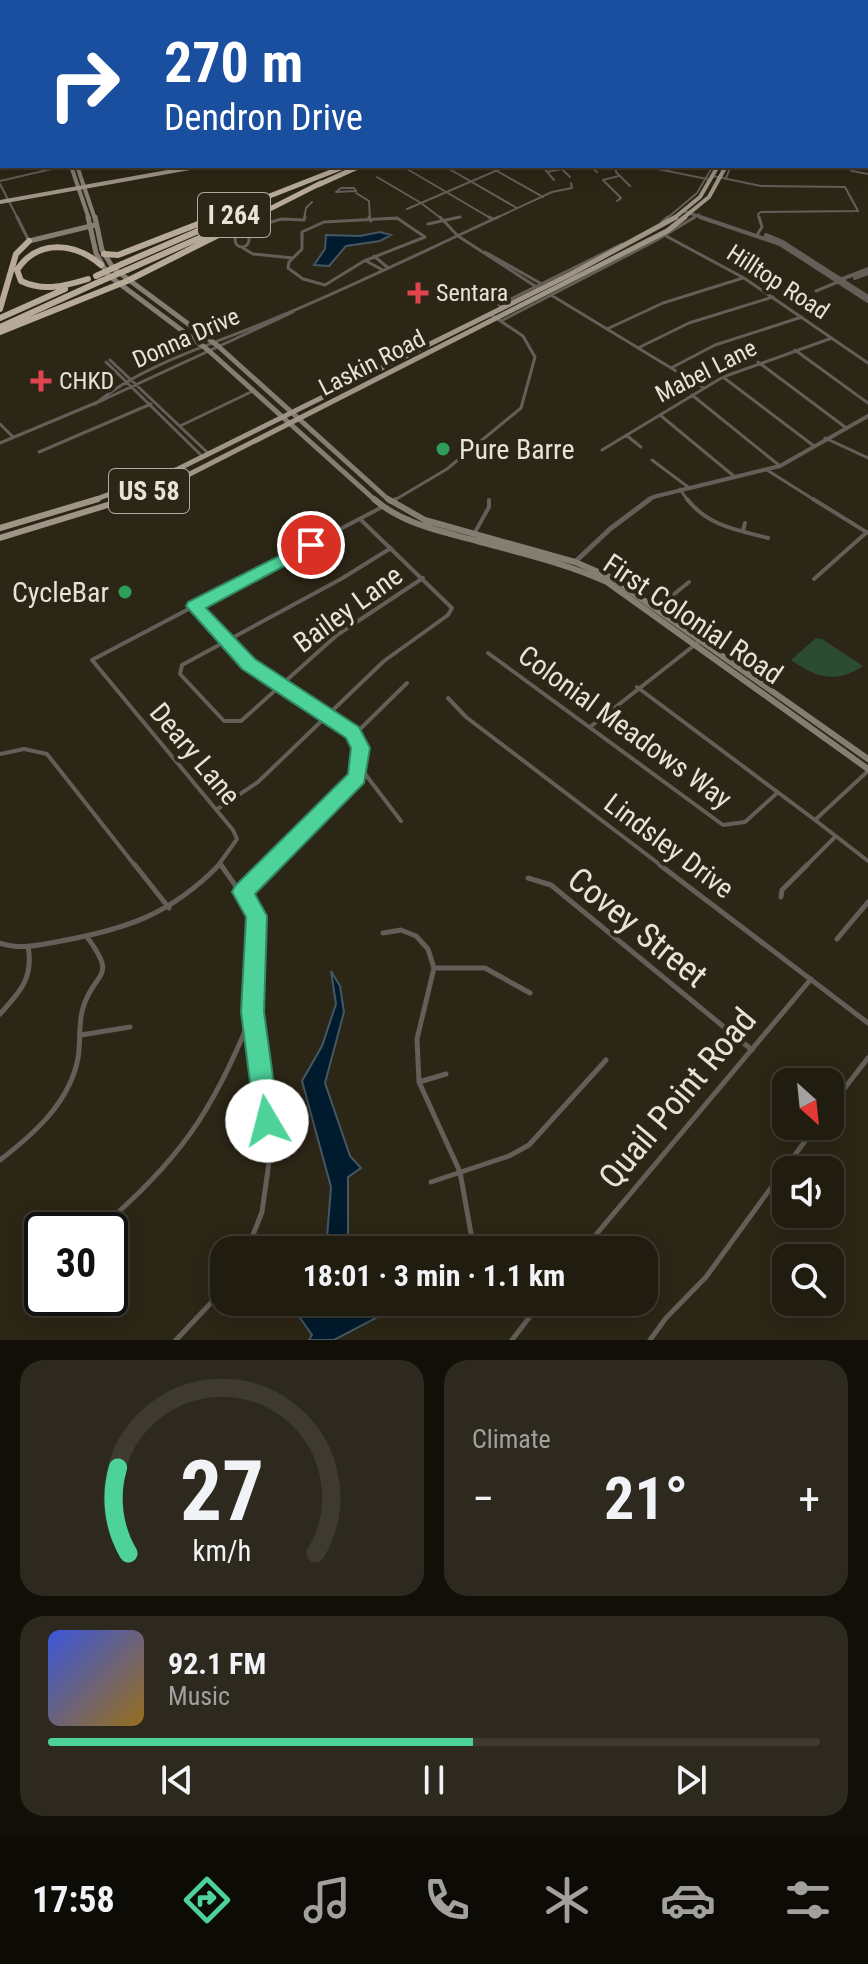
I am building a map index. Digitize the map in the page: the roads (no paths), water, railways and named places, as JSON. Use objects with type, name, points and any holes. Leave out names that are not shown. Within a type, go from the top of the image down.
[{"type":"highway","points":[[104,254],[118,255],[341,168]]},
{"type":"highway","name":"I 264","points":[[0,330],[99,279],[342,168]]},
{"type":"highway","name":"I 264","points":[[125,267],[355,168]]},
{"type":"highway","points":[[0,330],[123,283],[321,183]]},
{"type":"highway","points":[[0,309],[5,300],[14,253],[29,241]]},
{"type":"highway","points":[[88,279],[57,287],[35,287],[21,281],[17,270],[29,256],[60,247],[80,250],[101,265]]},
{"type":"highway","name":"I 264","points":[[0,318],[88,279],[99,279]]},
{"type":"main road","name":"First Colonial Road","points":[[72,168],[81,184]]},
{"type":"main road","name":"First Colonial Road","points":[[77,168],[104,254],[123,283],[217,345],[391,502],[425,520],[612,578],[657,608],[868,770]]},
{"type":"main road","points":[[0,202],[81,184],[188,168]]},
{"type":"main road","name":"Laskin Road","points":[[0,528],[121,492],[206,456],[503,308],[660,228],[700,197],[714,175],[715,168]]},
{"type":"main road","name":"Laskin Road","points":[[0,538],[146,493],[499,320],[695,214],[728,168]]},
{"type":"main road","name":"First Colonial Road","points":[[94,225],[94,248],[101,265],[152,309],[206,348],[383,507],[419,525],[574,564],[698,642],[868,759]]},
{"type":"main road","points":[[29,241],[94,225]]},
{"type":"main road","points":[[152,309],[174,315]]},
{"type":"main road","points":[[167,319],[187,323]]},
{"type":"street","points":[[29,241],[0,182],[56,168]]},
{"type":"street","points":[[405,168],[493,219]]},
{"type":"street","points":[[447,168],[517,208]]},
{"type":"street","points":[[492,168],[543,197]]},
{"type":"street","points":[[407,209],[503,168]]},
{"type":"street","points":[[544,168],[554,180]]},
{"type":"street","points":[[547,172],[558,168]]},
{"type":"street","points":[[562,168],[570,177]]},
{"type":"street","points":[[592,168],[597,172]]},
{"type":"street","points":[[616,168],[630,186]]},
{"type":"street","points":[[653,168],[707,179]]},
{"type":"street","name":"Laskin Road","points":[[683,210],[714,168]]},
{"type":"street","points":[[848,168],[868,174]]},
{"type":"street","points":[[714,175],[749,183],[847,187],[858,211],[761,212],[758,214],[762,226],[758,233]]},
{"type":"street","points":[[617,201],[621,198],[603,180],[619,176]]},
{"type":"street","points":[[377,177],[433,209],[458,236],[475,247],[704,388]]},
{"type":"street","name":"Donna Drive","points":[[0,443],[95,404],[131,383],[206,348],[517,208],[572,188],[571,183]]},
{"type":"street","points":[[355,193],[369,201],[371,221]]},
{"type":"street","points":[[304,220],[306,208],[312,202]]},
{"type":"street","points":[[683,210],[758,233],[868,299]]},
{"type":"street","name":"Laskin Road","points":[[590,273],[666,236],[695,214]]},
{"type":"street","points":[[428,224],[460,217]]},
{"type":"street","points":[[397,218],[425,236],[404,247],[373,256],[333,282],[312,285],[288,268],[304,246],[303,230],[313,224],[326,220],[397,218]]},
{"type":"street","points":[[265,224],[281,219],[304,220],[313,224]]},
{"type":"street","name":"Hilltop Road","points":[[666,236],[744,278],[868,363]]},
{"type":"street","points":[[243,248],[253,254],[293,258]]},
{"type":"street","points":[[373,256],[385,268]]},
{"type":"street","points":[[366,261],[385,268]]},
{"type":"street","points":[[816,291],[868,271]]},
{"type":"street","points":[[607,329],[663,303],[744,278]]},
{"type":"street","points":[[333,282],[341,288]]},
{"type":"street","points":[[638,348],[689,323],[773,297]]},
{"type":"street","points":[[243,892],[357,777],[360,748],[354,735],[328,715],[249,664],[194,606],[383,507],[435,476],[521,408],[535,357],[529,341],[490,314]]},
{"type":"street","points":[[671,368],[715,345],[802,317]]},
{"type":"street","name":"Mabel Lane","points":[[602,450],[723,377],[832,338]]},
{"type":"street","points":[[795,350],[868,403]]},
{"type":"street","points":[[108,361],[181,426],[206,456]]},
{"type":"street","points":[[758,362],[845,427]]},
{"type":"street","points":[[723,377],[814,446]]},
{"type":"street","points":[[131,383],[149,405],[206,456]]},
{"type":"street","points":[[174,428],[253,391]]},
{"type":"street","points":[[692,395],[780,466]]},
{"type":"street","points":[[39,452],[155,402]]},
{"type":"street","points":[[660,415],[736,478]]},
{"type":"street","points":[[574,564],[645,501],[680,489],[780,466],[868,416]]},
{"type":"street","points":[[0,424],[13,437]]},
{"type":"street","points":[[626,435],[641,447]]},
{"type":"street","points":[[825,438],[868,458]]},
{"type":"street","points":[[652,460],[688,487]]},
{"type":"street","points":[[767,470],[867,533],[814,579]]},
{"type":"street","points":[[680,489],[700,517],[768,538]]},
{"type":"street","points":[[474,534],[489,507],[489,500]]},
{"type":"street","points":[[216,810],[258,782],[384,661],[448,615],[452,608],[360,519]]},
{"type":"street","points":[[743,531],[745,523]]},
{"type":"street","points":[[226,641],[341,579],[391,548]]},
{"type":"street","name":"Bailey Lane","points":[[226,641],[180,667],[180,674],[228,722],[241,721],[337,635],[423,578]]},
{"type":"street","points":[[657,608],[689,582]]},
{"type":"street","name":"Deary Lane","points":[[194,606],[94,658],[91,664],[236,833],[236,842],[220,863]]},
{"type":"street","points":[[590,727],[698,642]]},
{"type":"street","name":"Colonial Meadows Way","points":[[488,653],[723,825],[731,827],[742,824],[776,794]]},
{"type":"street","points":[[354,735],[407,683]]},
{"type":"street","points":[[637,687],[868,861]]},
{"type":"street","name":"Lindsley Drive","points":[[448,698],[466,717],[868,1023]]},
{"type":"street","points":[[0,754],[14,749],[34,749],[47,754],[169,908]]},
{"type":"street","points":[[359,766],[401,821]]},
{"type":"street","points":[[815,820],[868,770]]},
{"type":"street","points":[[781,897],[782,890],[836,836]]},
{"type":"street","points":[[0,943],[10,947],[28,946],[87,937],[140,924],[169,908],[220,863],[257,916],[253,1012],[271,1148],[262,1212],[253,1236]]},
{"type":"street","name":"Covey Street","points":[[528,878],[551,885],[752,1050]]},
{"type":"street","points":[[837,939],[868,902]]},
{"type":"street","points":[[383,933],[401,930],[416,936],[428,949],[434,968],[417,1039],[419,1082],[460,1172],[471,1236]]},
{"type":"street","points":[[0,1160],[25,1141],[60,1101],[76,1068],[82,1008],[104,968],[102,957],[87,937]]},
{"type":"street","points":[[0,1014],[30,980],[33,967],[28,946]]},
{"type":"street","points":[[434,968],[465,965],[497,969],[530,993]]},
{"type":"street","name":"Quail Point Road","points":[[595,1236],[811,979]]},
{"type":"street","points":[[120,1212],[136,1199],[197,1129],[227,1078],[253,1012]]},
{"type":"street","points":[[81,1035],[130,1027]]},
{"type":"street","points":[[844,1089],[868,1058]]},
{"type":"street","points":[[431,1182],[509,1156],[529,1145],[606,1060]]},
{"type":"street","points":[[419,1082],[446,1074]]},
{"type":"street","points":[[650,1340],[666,1318],[706,1277],[806,1140]]},
{"type":"street","points":[[176,1340],[210,1304]]},
{"type":"street","points":[[512,1340],[529,1316]]},
{"type":"water","points":[[380,232],[391,235],[380,241],[346,246],[329,266],[314,265],[325,249],[326,235],[360,236]]},
{"type":"water","points":[[331,971],[340,986],[344,1012],[325,1083],[350,1156],[361,1168],[348,1177],[348,1236],[327,1236],[331,1187],[302,1081],[322,1046],[336,1004]]},
{"type":"water","points":[[299,1316],[377,1316],[334,1340],[309,1340],[312,1335]]},
{"type":"place","name":"Sentara","points":[[418,293]]},
{"type":"place","name":"CHKD","points":[[41,381]]},
{"type":"place","name":"Pure Barre","points":[[443,449]]},
{"type":"place","name":"CycleBar","points":[[125,592]]}]
